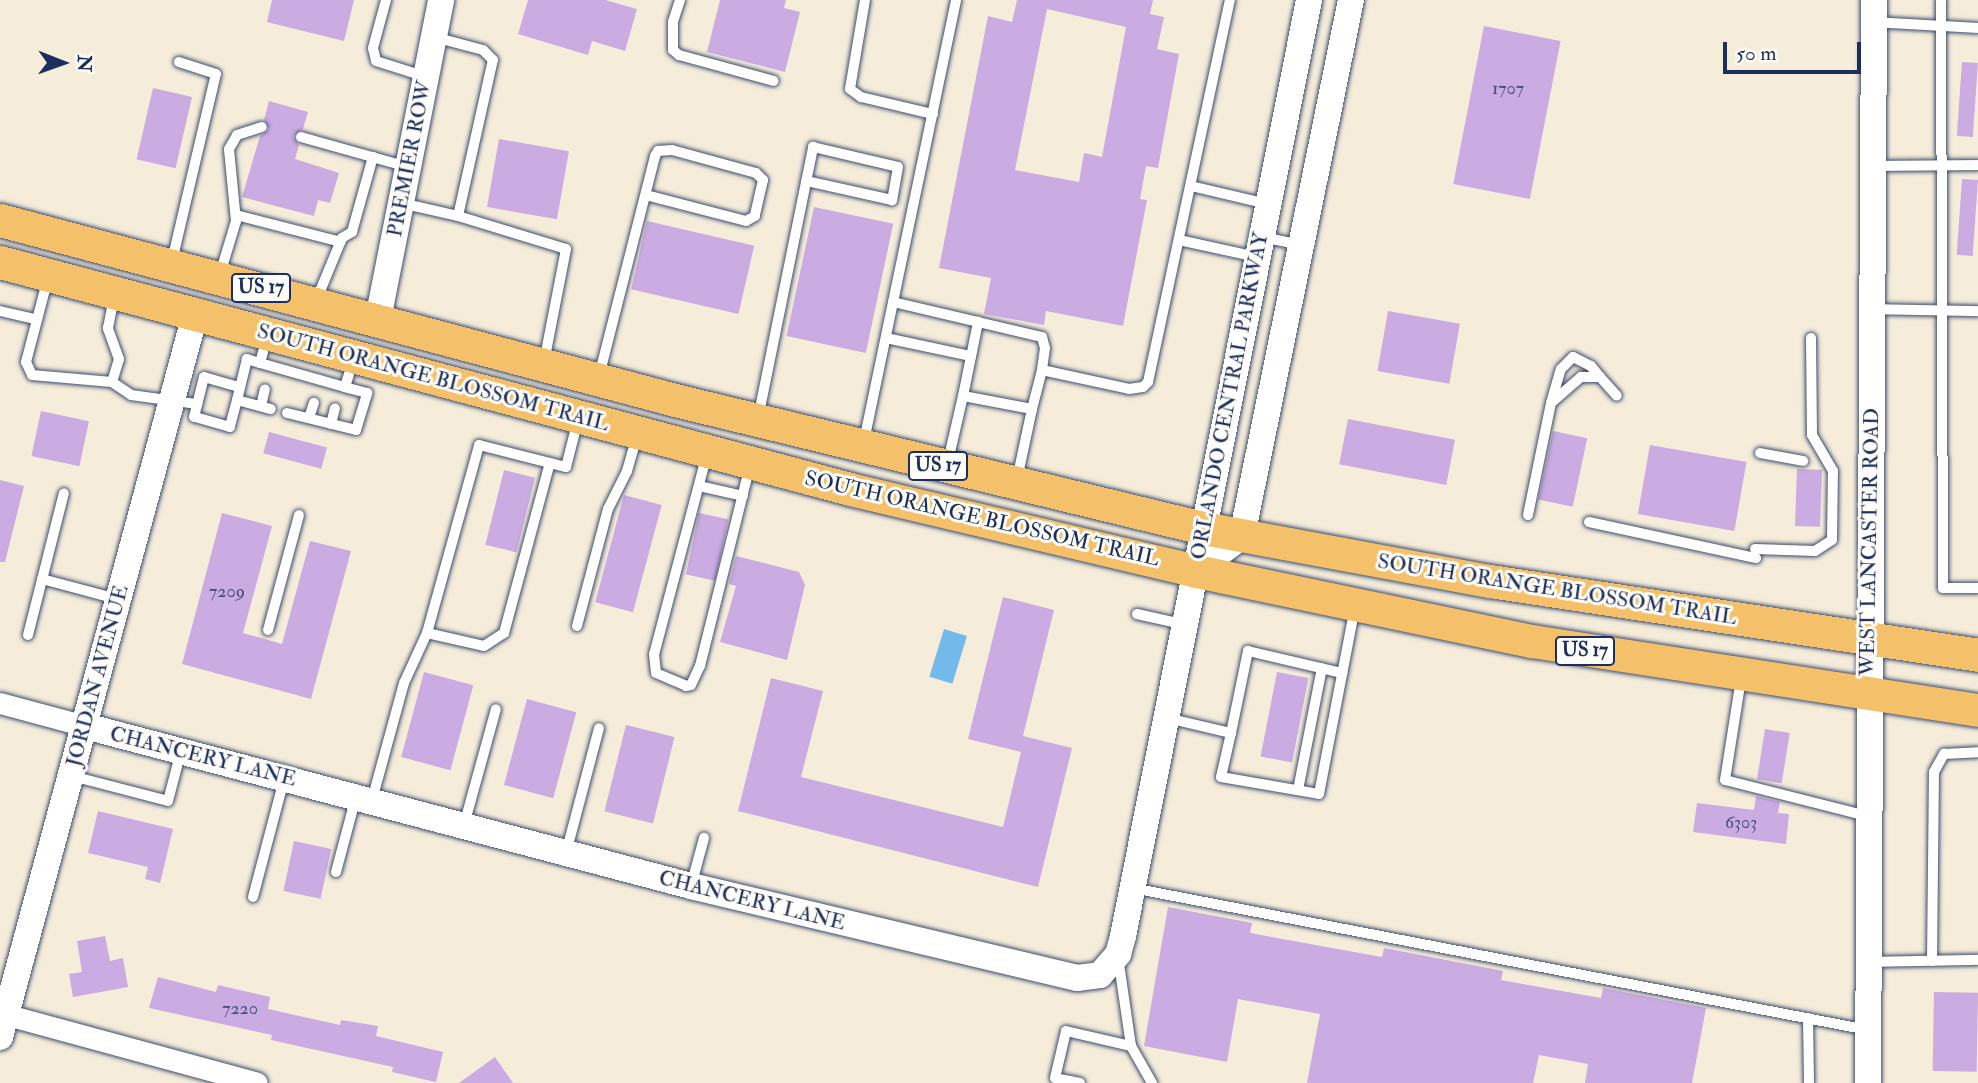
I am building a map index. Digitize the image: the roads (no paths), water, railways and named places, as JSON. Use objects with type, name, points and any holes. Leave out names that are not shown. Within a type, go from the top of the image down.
[{"type":"main road","name":"SOUTH ORANGE BLOSSOM TRAIL","points":[[0,220],[862,447],[1203,528],[1870,640],[1978,654]]},
{"type":"main road","name":"SOUTH ORANGE BLOSSOM TRAIL","points":[[0,262],[195,315],[267,358],[335,376],[427,377],[751,463],[1196,571],[1532,641],[1741,676],[1978,709]]},
{"type":"main road","points":[[335,376],[379,319]]},
{"type":"main road","points":[[427,377],[438,360],[457,349],[484,347]]},
{"type":"street","name":"PREMIER ROW","points":[[379,319],[441,0]]},
{"type":"street","name":"ORLANDO CENTRAL PARKWAY","points":[[1196,571],[1309,0]]},
{"type":"street","name":"ORLANDO CENTRAL PARKWAY","points":[[1196,571],[1241,536],[1351,0]]},
{"type":"street","name":"WEST LANCASTER ROAD","points":[[1868,1083],[1867,816],[1873,11]]},
{"type":"street","name":"JORDAN AVENUE","points":[[2,1022],[119,599],[185,402],[195,315]]},
{"type":"street","points":[[1118,954],[1196,571]]},
{"type":"street","name":"CHANCERY LANE","points":[[0,703],[691,886],[1077,978],[1100,975],[1118,954]]},
{"type":"street","points":[[2,1022],[246,1082]]},
{"type":"lane","points":[[386,0],[373,48],[376,61],[426,77]]},
{"type":"lane","points":[[680,0],[673,22],[673,50],[678,55],[774,81]]},
{"type":"lane","points":[[865,0],[850,89],[861,97],[933,114]]},
{"type":"lane","points":[[862,447],[956,0]]},
{"type":"lane","points":[[1042,370],[1129,389],[1143,387],[1152,371],[1230,0]]},
{"type":"lane","points":[[1941,0],[1943,588],[1978,589]]},
{"type":"lane","points":[[1873,11],[1940,28],[1978,28]]},
{"type":"lane","points":[[434,37],[483,50],[493,60],[458,216]]},
{"type":"lane","points":[[171,264],[216,74],[179,62]]},
{"type":"lane","points":[[219,277],[236,215],[229,149],[237,135],[262,127]]},
{"type":"lane","points":[[301,137],[408,167]]},
{"type":"lane","points":[[758,420],[806,181],[813,147],[898,167],[892,200],[806,181]]},
{"type":"lane","points":[[598,379],[655,156],[664,148],[756,173],[763,180],[755,216],[746,221],[646,195]]},
{"type":"lane","points":[[315,302],[341,242],[352,232],[373,157]]},
{"type":"lane","points":[[1873,166],[1978,165]]},
{"type":"lane","points":[[1191,186],[1268,204]]},
{"type":"lane","points":[[401,203],[458,216],[566,249],[544,364]]},
{"type":"lane","points":[[236,215],[341,242]]},
{"type":"lane","points":[[1179,240],[1259,247],[1301,245]]},
{"type":"lane","points":[[49,276],[26,362],[32,375],[112,382],[131,395],[185,402]]},
{"type":"lane","points":[[112,382],[119,359],[108,328],[115,293]]},
{"type":"lane","points":[[893,302],[1042,337],[1045,348],[1042,370],[1016,485]]},
{"type":"lane","points":[[1872,309],[1978,311]]},
{"type":"lane","points":[[0,311],[36,319]]},
{"type":"lane","points":[[946,468],[978,322]]},
{"type":"lane","points":[[886,338],[971,356]]},
{"type":"lane","points":[[1589,522],[1755,553],[1826,548],[1832,540],[1833,471],[1825,463],[1812,435],[1811,338]]},
{"type":"lane","points":[[1528,515],[1551,403],[1561,369],[1573,357],[1591,366],[1617,396]]},
{"type":"lane","points":[[185,402],[194,417],[230,427],[247,359],[267,358],[293,374],[335,376],[366,393],[356,430],[287,413]]},
{"type":"lane","points":[[185,402],[204,377],[226,387],[240,387]]},
{"type":"lane","points":[[1551,403],[1568,384],[1581,377],[1600,377]]},
{"type":"lane","points":[[237,400],[266,407],[265,388]]},
{"type":"lane","points":[[962,396],[1032,409]]},
{"type":"lane","points":[[309,418],[314,403]]},
{"type":"lane","points":[[331,424],[335,408]]},
{"type":"lane","points":[[216,423],[220,410]]},
{"type":"lane","points":[[336,872],[404,683],[427,633],[479,445],[566,467],[579,417]]},
{"type":"lane","points":[[577,626],[607,509],[627,471],[638,433]]},
{"type":"lane","points":[[708,451],[654,654],[661,677],[691,685],[700,666],[751,463]]},
{"type":"lane","points":[[1760,453],[1803,461]]},
{"type":"lane","points":[[427,633],[484,646],[504,633],[550,463]]},
{"type":"lane","points":[[699,486],[743,496]]},
{"type":"lane","points":[[29,635],[64,493]]},
{"type":"lane","points":[[268,630],[299,515]]},
{"type":"lane","points":[[42,579],[119,599]]},
{"type":"lane","points":[[1342,673],[1248,652],[1221,777],[1319,794],[1342,673],[1355,604]]},
{"type":"lane","points":[[1138,614],[1186,625]]},
{"type":"lane","points":[[1298,790],[1322,668]]},
{"type":"lane","points":[[1741,676],[1725,780],[1867,816]]},
{"type":"lane","points":[[464,825],[496,709]]},
{"type":"lane","points":[[1167,718],[1231,733]]},
{"type":"lane","points":[[566,853],[599,728]]},
{"type":"lane","points":[[71,776],[168,801],[181,751]]},
{"type":"lane","points":[[1932,961],[1934,772],[1944,754],[1978,752]]},
{"type":"lane","points":[[253,897],[285,778]]},
{"type":"lane","points":[[691,886],[704,838]]},
{"type":"lane","points":[[1132,888],[1868,1030]]},
{"type":"lane","points":[[1118,954],[1131,1046],[1152,1083]]},
{"type":"lane","points":[[1868,962],[1978,960]]},
{"type":"lane","points":[[1808,1018],[1809,1083]]},
{"type":"lane","points":[[1080,1083],[1055,1078],[1066,1031],[1131,1046]]},
{"type":"water","points":[[944,629],[967,636],[952,684],[929,677]]}]
